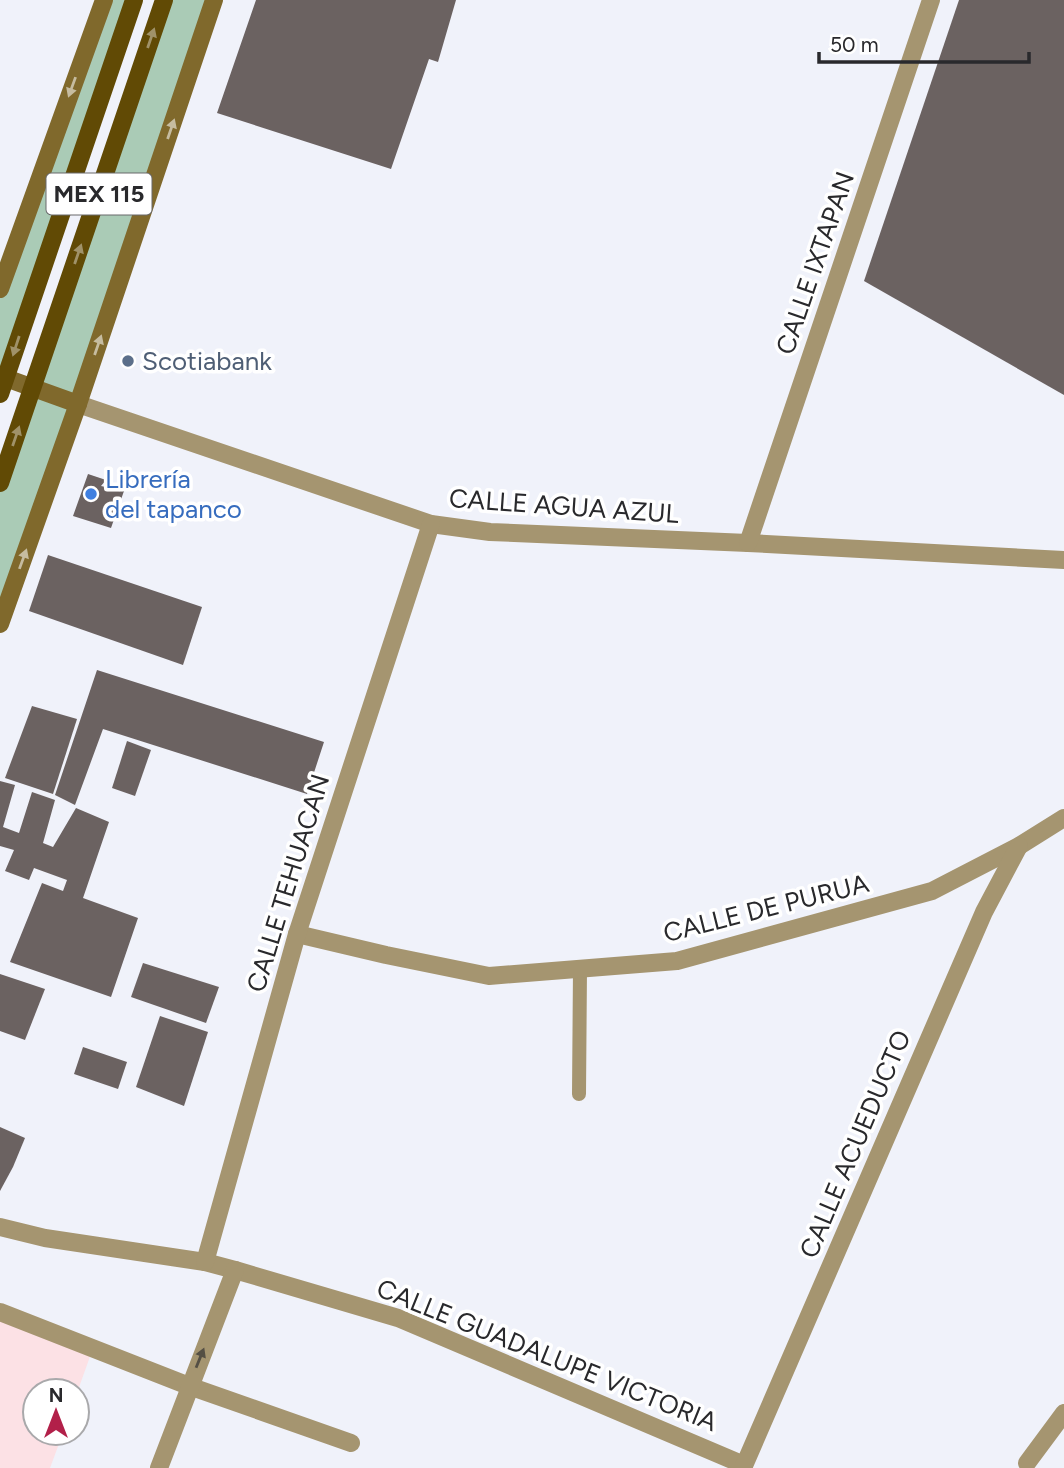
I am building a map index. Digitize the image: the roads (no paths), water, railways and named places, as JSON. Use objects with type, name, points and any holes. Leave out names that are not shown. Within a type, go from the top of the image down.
[{"type":"main road","name":"MEX 115","points":[[2,382],[134,0]]},
{"type":"main road","name":"MEX 115","points":[[0,484],[164,0]]},
{"type":"street","points":[[0,289],[104,0]]},
{"type":"street","points":[[0,624],[78,404],[214,0]]},
{"type":"street","name":"CALLE IXTAPAN","points":[[748,543],[931,0]]},
{"type":"street","name":"CALLE AGUA AZUL","points":[[2,382],[33,388],[431,524],[490,532],[1064,560]]},
{"type":"street","name":"CALLE TEHUACAN","points":[[205,1262],[297,934],[431,524]]},
{"type":"street","name":"CALLE DE PURUA","points":[[297,934],[488,976],[677,961],[932,891],[1019,846],[1064,817]]},
{"type":"street","name":"CALLE ACUEDUCTO","points":[[744,1467],[984,912],[1019,846]]},
{"type":"street","name":"CALLE GUADALUPE VICTORIA","points":[[0,1227],[45,1238],[205,1262],[398,1318],[744,1467]]},
{"type":"street","points":[[159,1468],[235,1270]]},
{"type":"street","points":[[0,1312],[189,1386],[351,1444]]},
{"type":"street","points":[[1027,1463],[1064,1413]]},
{"type":"lane","points":[[579,1094],[580,969]]},
{"type":"place","name":"Scotiabank","points":[[128,361]]},
{"type":"place","name":"Librería del tapanco","points":[[91,494]]}]
